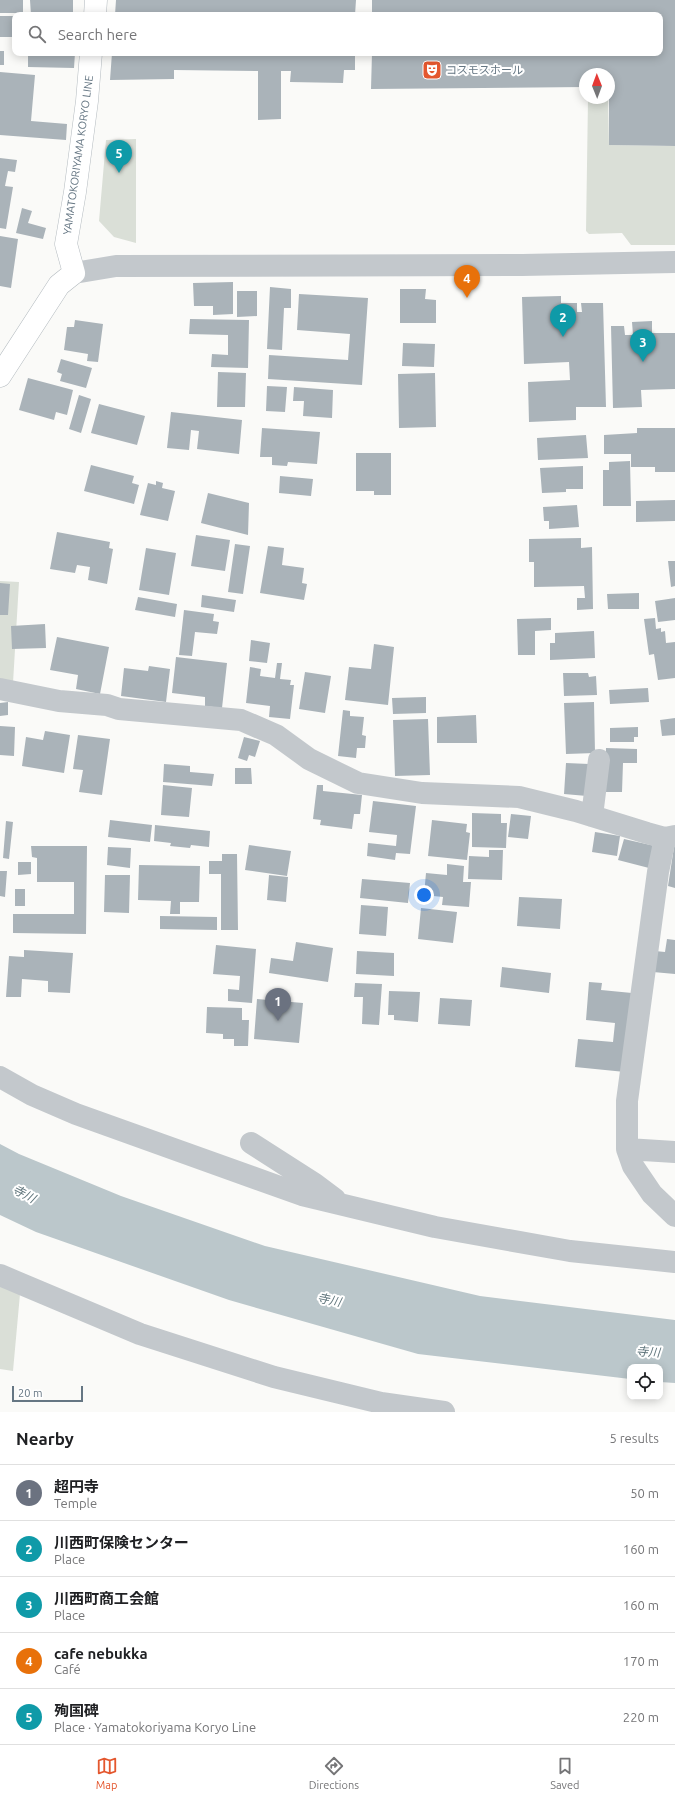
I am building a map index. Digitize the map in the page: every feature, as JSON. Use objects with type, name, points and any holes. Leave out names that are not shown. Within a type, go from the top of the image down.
[{"type":"main road","points":[[95,12],[96,0]]},
{"type":"main road","name":"YAMATOKORIYAMA KORYO LINE","points":[[74,273],[66,244],[84,123],[92,56]]},
{"type":"main road","points":[[0,376],[59,284],[74,273]]},
{"type":"street","points":[[74,273],[116,266],[522,265],[675,262]]},
{"type":"street","points":[[0,689],[59,701],[107,705],[119,709],[240,720],[276,735],[309,759],[358,784],[422,793],[519,797],[670,837],[658,872],[626,1101],[627,1149],[633,1166],[652,1194],[675,1216]]},
{"type":"street","points":[[592,816],[599,760]]},
{"type":"street","points":[[0,1077],[32,1095],[76,1114],[302,1195],[436,1227],[570,1251],[675,1262]]},
{"type":"street","points":[[252,1143],[315,1184],[340,1204]]},
{"type":"street","points":[[627,1149],[675,1152]]},
{"type":"street","points":[[0,1275],[140,1334],[274,1377],[381,1403],[444,1412]]},
{"type":"shaded area","points":[[588,104],[608,104],[609,145],[675,146],[675,245],[631,245],[622,233],[589,234],[586,231]]},
{"type":"shaded area","points":[[136,139],[136,243],[114,237],[99,221],[106,140]]},
{"type":"shaded area","points":[[0,581],[19,582],[13,683],[0,681]]},
{"type":"shaded area","points":[[0,1285],[20,1294],[13,1371],[0,1369]]},
{"type":"water","name":"寺川","points":[[0,1144],[19,1154],[121,1196],[265,1246],[480,1296],[675,1320],[675,1383],[663,1382],[663,1364],[627,1364],[627,1379],[418,1354],[229,1300],[36,1232],[0,1215]]},
{"type":"building","points":[[0,0],[23,0],[23,12],[0,13]]},
{"type":"building","points":[[30,0],[73,0],[73,12],[31,12]]},
{"type":"building","points":[[116,0],[356,0],[355,12],[115,12]]},
{"type":"building","points":[[372,0],[675,0],[675,146],[609,145],[609,104],[615,104],[615,68],[579,68],[579,87],[371,89],[372,56],[663,56],[663,12],[372,12]]},
{"type":"building","points":[[0,16],[12,16],[12,37],[0,37]]},
{"type":"building","points":[[0,51],[4,51],[4,65],[0,65]]},
{"type":"building","points":[[28,56],[75,56],[74,68],[28,67]]},
{"type":"building","points":[[112,56],[355,56],[355,70],[344,70],[343,83],[290,82],[291,71],[281,71],[281,119],[258,120],[258,71],[174,70],[174,79],[110,80]]},
{"type":"building","points":[[0,72],[35,75],[31,121],[67,124],[66,140],[0,135]]},
{"type":"building","points":[[0,158],[17,160],[15,172],[8,171],[5,186],[13,187],[6,229],[0,228]]},
{"type":"building","points":[[22,208],[32,211],[28,223],[46,228],[43,239],[16,233]]},
{"type":"building","points":[[0,236],[18,239],[11,288],[0,286]]},
{"type":"building","points":[[233,282],[233,314],[213,315],[213,306],[194,306],[193,283]]},
{"type":"building","points":[[270,287],[291,289],[291,308],[284,308],[282,350],[267,349]]},
{"type":"building","points":[[400,289],[426,289],[425,299],[436,300],[436,323],[400,323]]},
{"type":"building","points":[[237,291],[257,291],[257,316],[237,317]]},
{"type":"building","points":[[299,294],[368,298],[362,385],[268,379],[269,355],[348,360],[350,334],[297,330]]},
{"type":"building","points":[[561,296],[561,303],[577,303],[577,312],[582,312],[581,303],[603,303],[606,407],[576,407],[576,420],[529,422],[528,382],[570,380],[569,362],[524,364],[522,297]]},
{"type":"building","points":[[190,319],[249,320],[248,368],[211,367],[212,354],[228,355],[228,335],[189,334]]},
{"type":"building","points":[[75,320],[103,324],[98,362],[87,361],[88,354],[64,350],[67,327],[74,327]]},
{"type":"building","points":[[652,321],[652,333],[675,333],[675,389],[641,390],[642,407],[613,408],[611,326],[624,326],[625,335],[633,335],[632,322]]},
{"type":"building","points":[[403,343],[435,344],[434,367],[402,366]]},
{"type":"building","points":[[61,359],[92,368],[86,388],[60,381],[62,374],[57,372]]},
{"type":"building","points":[[218,372],[246,373],[245,407],[217,407]]},
{"type":"building","points":[[435,373],[436,427],[399,428],[398,374]]},
{"type":"building","points":[[28,378],[73,390],[67,415],[56,412],[54,420],[19,410]]},
{"type":"building","points":[[267,386],[287,387],[285,412],[266,411]]},
{"type":"building","points":[[294,387],[333,390],[332,418],[303,416],[304,401],[293,401]]},
{"type":"building","points":[[79,395],[91,399],[81,433],[69,429]]},
{"type":"building","points":[[99,404],[145,416],[137,445],[91,433]]},
{"type":"building","points":[[171,412],[242,420],[239,454],[197,449],[199,431],[191,430],[189,450],[167,448]]},
{"type":"building","points":[[262,428],[320,432],[317,464],[288,462],[287,466],[272,465],[272,457],[260,457]]},
{"type":"building","points":[[637,428],[675,428],[675,472],[655,472],[655,467],[631,467],[631,454],[604,454],[604,435],[637,433]]},
{"type":"building","points":[[586,435],[588,458],[538,460],[537,438]]},
{"type":"building","points":[[356,453],[391,453],[391,495],[374,495],[374,491],[356,491]]},
{"type":"building","points":[[630,461],[631,506],[603,506],[603,470],[609,470],[609,462]]},
{"type":"building","points":[[91,465],[134,476],[132,483],[139,485],[134,504],[84,491]]},
{"type":"building","points":[[583,466],[583,489],[566,489],[566,492],[542,493],[540,468]]},
{"type":"building","points":[[280,476],[313,479],[311,496],[279,493]]},
{"type":"building","points":[[156,481],[163,483],[162,488],[175,491],[168,521],[140,515],[148,483],[156,485]]},
{"type":"building","points":[[208,493],[249,503],[248,535],[201,523]]},
{"type":"building","points":[[675,500],[675,521],[636,522],[636,501]]},
{"type":"building","points":[[577,505],[579,527],[549,529],[549,521],[544,521],[543,507]]},
{"type":"building","points":[[57,532],[110,542],[109,548],[113,549],[107,584],[88,580],[90,567],[77,565],[75,573],[50,569]]},
{"type":"building","points":[[196,535],[230,540],[225,571],[191,566]]},
{"type":"building","points":[[581,538],[581,548],[592,547],[593,609],[577,610],[577,598],[585,598],[584,586],[534,587],[534,562],[529,562],[529,539]]},
{"type":"building","points":[[235,544],[250,546],[243,594],[228,592]]},
{"type":"building","points":[[268,546],[284,548],[282,565],[304,568],[302,583],[307,584],[304,600],[260,593]]},
{"type":"building","points":[[146,548],[176,553],[169,595],[139,590]]},
{"type":"building","points":[[668,561],[675,561],[675,586],[671,587]]},
{"type":"building","points":[[0,583],[10,584],[8,615],[0,615]]},
{"type":"building","points":[[639,593],[639,609],[608,609],[607,594]]},
{"type":"building","points":[[202,595],[236,600],[234,612],[201,607]]},
{"type":"building","points":[[138,597],[177,604],[175,617],[135,610]]},
{"type":"building","points":[[675,598],[675,620],[658,622],[655,601]]},
{"type":"building","points":[[184,610],[214,614],[213,621],[219,622],[217,634],[195,632],[192,656],[179,655]]},
{"type":"building","points":[[551,618],[551,630],[535,631],[535,655],[518,655],[517,619]]},
{"type":"building","points":[[655,618],[656,629],[661,628],[661,632],[665,631],[666,643],[675,642],[675,678],[658,680],[654,654],[649,655],[644,619]]},
{"type":"building","points":[[45,624],[46,648],[12,649],[11,626]]},
{"type":"building","points":[[594,631],[595,658],[550,660],[550,643],[555,643],[555,633]]},
{"type":"building","points":[[57,637],[109,647],[100,694],[76,689],[78,675],[50,670]]},
{"type":"building","points":[[251,640],[270,643],[267,663],[249,661]]},
{"type":"building","points":[[374,644],[394,647],[388,705],[345,700],[349,667],[371,669]]},
{"type":"building","points":[[176,657],[227,663],[222,708],[205,706],[205,697],[172,693]]},
{"type":"building","points":[[277,663],[282,663],[280,679],[291,680],[290,685],[294,685],[290,719],[269,717],[270,706],[246,703],[250,667],[261,669],[260,676],[275,678]]},
{"type":"building","points":[[149,666],[170,669],[166,702],[121,696],[124,668],[148,671]]},
{"type":"building","points":[[305,672],[331,676],[325,713],[299,709]]},
{"type":"building","points":[[563,673],[588,673],[589,677],[596,676],[597,695],[564,696]]},
{"type":"building","points":[[648,688],[649,702],[610,704],[609,690]]},
{"type":"building","points":[[426,697],[426,713],[393,714],[392,698]]},
{"type":"building","points":[[8,702],[8,715],[0,716],[0,703]]},
{"type":"building","points":[[594,702],[595,753],[566,754],[564,703]]},
{"type":"building","points":[[343,710],[350,711],[350,716],[364,717],[362,735],[366,736],[365,748],[357,748],[356,758],[338,756]]},
{"type":"building","points":[[476,715],[477,743],[437,743],[437,717]]},
{"type":"building","points":[[675,718],[675,735],[662,736],[660,720]]},
{"type":"building","points":[[428,719],[430,775],[395,776],[393,720]]},
{"type":"building","points":[[0,726],[15,727],[14,756],[0,755]]},
{"type":"building","points":[[638,727],[638,737],[634,737],[634,742],[610,742],[610,728]]},
{"type":"building","points":[[45,731],[70,735],[64,773],[22,766],[26,737],[43,740]]},
{"type":"building","points":[[78,735],[110,739],[102,795],[79,792],[83,770],[73,769]]},
{"type":"building","points":[[244,737],[260,741],[255,757],[249,755],[247,761],[238,758]]},
{"type":"building","points":[[606,748],[637,749],[637,763],[623,763],[622,792],[605,792]]},
{"type":"building","points":[[566,763],[589,764],[587,796],[564,794]]},
{"type":"building","points":[[164,764],[190,766],[190,772],[214,774],[212,786],[163,782]]},
{"type":"building","points":[[235,768],[251,768],[252,784],[235,784]]},
{"type":"building","points":[[163,785],[192,788],[189,817],[161,815]]},
{"type":"building","points":[[317,785],[323,785],[323,791],[362,795],[360,814],[354,814],[352,829],[320,825],[321,820],[313,819]]},
{"type":"building","points":[[373,801],[416,806],[410,854],[396,853],[395,860],[367,856],[368,843],[396,846],[397,835],[369,832]]},
{"type":"building","points":[[472,813],[501,814],[501,823],[507,823],[506,848],[472,847]]},
{"type":"building","points":[[511,814],[531,816],[528,839],[508,837]]},
{"type":"building","points":[[110,820],[152,825],[150,842],[108,837]]},
{"type":"building","points":[[432,820],[467,824],[466,832],[470,833],[467,860],[428,856]]},
{"type":"building","points":[[6,821],[13,822],[9,859],[3,858]]},
{"type":"building","points":[[155,825],[210,831],[209,847],[191,845],[190,848],[170,846],[171,843],[154,841]]},
{"type":"building","points":[[595,832],[620,836],[617,856],[592,852]]},
{"type":"building","points":[[624,839],[655,846],[649,868],[618,860]]},
{"type":"building","points":[[249,845],[291,851],[287,876],[245,870]]},
{"type":"building","points":[[31,846],[87,846],[86,934],[13,933],[13,914],[74,914],[74,882],[37,882],[37,858],[32,857]]},
{"type":"building","points":[[108,847],[131,848],[130,868],[107,865]]},
{"type":"building","points":[[675,847],[675,888],[668,886]]},
{"type":"building","points":[[489,850],[503,850],[502,880],[468,879],[469,856],[489,857]]},
{"type":"building","points":[[222,854],[237,854],[238,930],[221,930],[221,874],[209,874],[209,861],[222,861]]},
{"type":"building","points":[[18,862],[31,862],[31,874],[18,875]]},
{"type":"building","points":[[447,864],[464,866],[463,882],[471,882],[469,907],[442,905],[443,897],[424,895],[426,873],[447,875]]},
{"type":"building","points":[[139,865],[200,866],[199,902],[180,902],[180,914],[170,914],[171,901],[138,900]]},
{"type":"building","points":[[0,871],[7,871],[5,897],[0,896]]},
{"type":"building","points":[[105,875],[130,875],[129,913],[104,912]]},
{"type":"building","points":[[269,875],[288,877],[286,902],[267,900]]},
{"type":"building","points":[[362,879],[410,883],[408,903],[360,898]]},
{"type":"building","points":[[15,889],[25,889],[25,906],[15,906]]},
{"type":"building","points":[[519,897],[562,899],[560,929],[517,926]]},
{"type":"building","points":[[361,905],[388,907],[386,936],[359,934]]},
{"type":"building","points":[[421,908],[457,912],[453,943],[418,939]]},
{"type":"building","points":[[160,916],[217,917],[217,930],[160,929]]},
{"type":"building","points":[[667,939],[675,940],[675,974],[653,972],[655,951],[665,952]]},
{"type":"building","points":[[296,942],[333,948],[328,982],[269,973],[271,958],[293,961]]},
{"type":"building","points":[[216,945],[256,949],[252,1003],[228,1001],[228,989],[239,990],[240,976],[213,974]]},
{"type":"building","points":[[24,950],[73,953],[70,993],[48,992],[48,981],[22,979],[21,997],[6,997],[9,956],[24,957]]},
{"type":"building","points":[[357,951],[394,953],[394,976],[356,974]]},
{"type":"building","points":[[502,967],[551,973],[549,993],[500,987]]},
{"type":"building","points":[[589,982],[602,983],[601,990],[632,993],[625,1072],[575,1067],[578,1039],[613,1042],[615,1023],[586,1020]]},
{"type":"building","points":[[355,983],[382,984],[379,1025],[362,1024],[363,997],[354,997]]},
{"type":"building","points":[[389,991],[420,992],[418,1022],[394,1020],[394,1015],[388,1015]]},
{"type":"building","points":[[440,998],[472,1000],[470,1026],[438,1024]]},
{"type":"building","points":[[257,999],[303,1003],[299,1043],[254,1039]]},
{"type":"building","points":[[207,1007],[242,1008],[242,1020],[249,1020],[248,1046],[234,1046],[234,1039],[223,1039],[223,1034],[206,1033]]},
{"type":"place","name":"コスモスホール","points":[[432,70]]},
{"type":"place","name":"殉国碑","points":[[119,173]]},
{"type":"place","name":"cafe nebukka","points":[[467,298]]},
{"type":"place","name":"川西町保険センター","points":[[563,337]]},
{"type":"place","name":"川西町商工会館","points":[[643,362]]},
{"type":"place","name":"超円寺","points":[[278,1021]]}]
